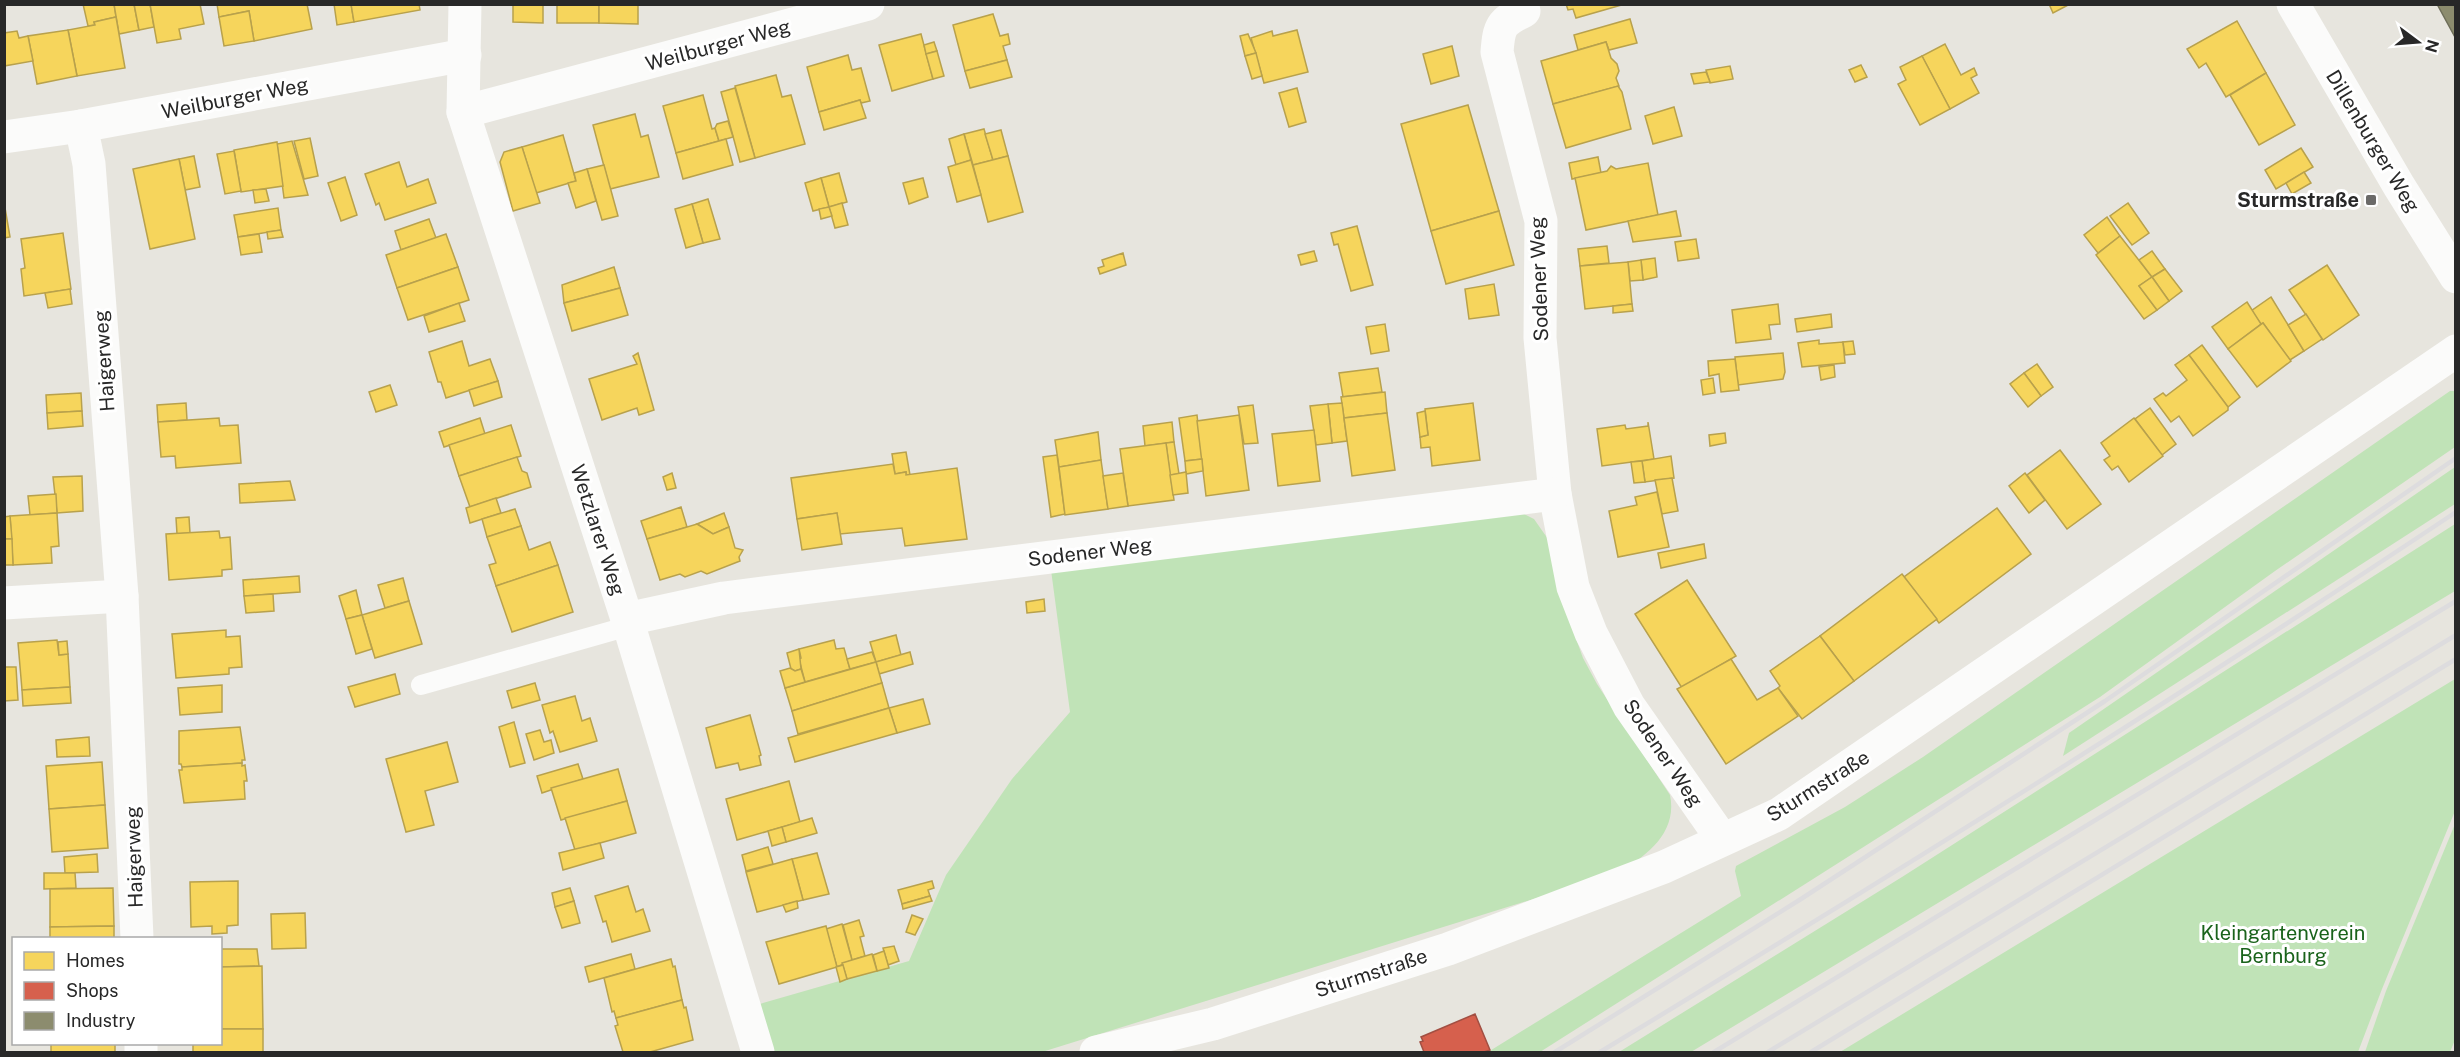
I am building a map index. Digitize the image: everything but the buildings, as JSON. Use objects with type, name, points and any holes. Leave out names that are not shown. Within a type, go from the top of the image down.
[{"type":"street","name":"Wetzlarer Weg","points":[[465,4],[463,112],[628,622],[758,1053]]},
{"type":"street","name":"Weilburger Weg","points":[[463,112],[868,4]]},
{"type":"street","name":"Dillenburger Weg","points":[[2293,4],[2399,186],[2456,277]]},
{"type":"street","name":"Sodener Weg","points":[[1524,11],[1506,20],[1498,32],[1497,52],[1541,221],[1540,338],[1555,494],[1573,587],[1591,633],[1629,706],[1722,839]]},
{"type":"street","name":"Weilburger Weg","points":[[4,137],[81,126],[465,55]]},
{"type":"street","name":"Haigerweg","points":[[81,126],[89,164],[122,596],[137,937]]},
{"type":"street","name":"Sturmstraße","points":[[1096,1053],[1213,1024],[1448,949],[1664,867],[1779,814],[2456,351]]},
{"type":"street","name":"Sodener Weg","points":[[628,622],[724,598],[1555,494]]},
{"type":"street","points":[[4,603],[122,596]]},
{"type":"lane","points":[[420,685],[628,622]]},
{"type":"green space","points":[[2450,391],[2455,391],[2455,447],[2275,571],[2100,697],[1540,1052],[1488,1052],[1741,896],[1735,871],[1736,866],[1845,807],[1923,757]]},
{"type":"green space","points":[[2455,467],[2455,504],[2063,756],[2069,733]]},
{"type":"green space","points":[[1522,513],[1534,519],[1548,539],[1560,594],[1583,658],[1597,684],[1670,795],[1671,809],[1664,832],[1649,851],[1639,859],[1617,873],[1042,1052],[770,1052],[756,1005],[909,961],[946,875],[1012,779],[1070,712],[1051,570]]},
{"type":"green space","points":[[2455,524],[2455,591],[1691,1052],[1619,1052],[1902,877]]},
{"type":"green space","name":"Kleingartenverein Bernburg","points":[[2455,679],[2455,811],[2358,1052],[1840,1052]]},
{"type":"green space","points":[[2455,824],[2455,1040],[2450,1052],[2365,1052],[2386,991]]},
{"type":"railway","points":[[1555,1052],[1801,899],[2105,701],[2456,458]]},
{"type":"railway","points":[[1600,1052],[2031,787],[2456,512]]},
{"type":"railway","points":[[1714,1052],[2456,601]]},
{"type":"railway","points":[[1768,1052],[2456,635]]},
{"type":"railway","points":[[1811,1052],[2456,659]]},
{"type":"place","name":"Sturmstraße","points":[[2371,200]]}]
